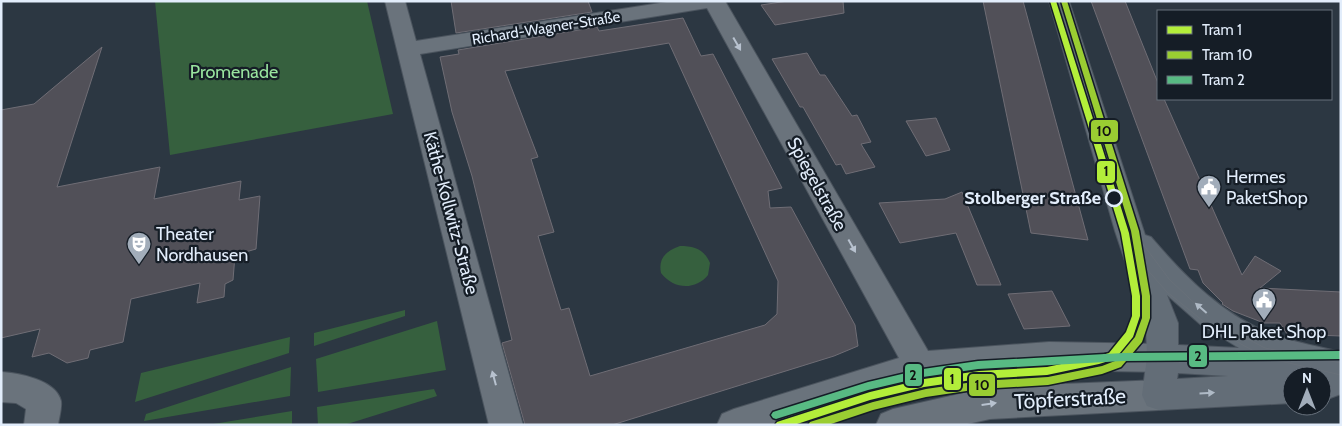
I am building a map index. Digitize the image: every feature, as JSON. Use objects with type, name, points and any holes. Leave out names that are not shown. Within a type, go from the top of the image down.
[{"type":"main road","points":[[1059,1],[1129,231],[1162,323],[1163,358],[1158,395],[1282,389]]},
{"type":"main road","points":[[1129,231],[1177,288],[1217,322],[1264,345],[1341,368]]},
{"type":"main road","points":[[1163,358],[1341,368]]},
{"type":"street","name":"Käthe-Kollwitz-Straße","points":[[395,1],[506,425]]},
{"type":"street","name":"Richard-Wagner-Straße","points":[[407,50],[714,1]]},
{"type":"street","name":"Spiegelstraße","points":[[714,1],[920,366]]},
{"type":"street","points":[[734,425],[920,366],[973,360],[1049,356],[1163,358]]},
{"type":"street","points":[[1,387],[21,388],[44,402],[40,425]]},
{"type":"street","name":"Töpferstraße","points":[[893,425],[990,403],[1158,395]]},
{"type":"green space","name":"Promenade","points":[[155,1],[367,1],[393,114],[170,155]]},
{"type":"green space","points":[[680,246],[698,249],[708,258],[710,263],[708,275],[697,284],[691,286],[678,285],[661,273],[660,268],[664,256]]},
{"type":"green space","points":[[405,310],[405,316],[314,346],[314,333]]},
{"type":"green space","points":[[437,321],[446,370],[318,392],[316,359]]},
{"type":"green space","points":[[290,337],[289,353],[135,402],[141,373]]},
{"type":"green space","points":[[291,367],[290,396],[144,421],[146,414]]},
{"type":"green space","points":[[434,389],[437,396],[344,425],[318,425],[317,407]]},
{"type":"green space","points":[[292,411],[292,425],[207,425]]},
{"type":"building","points":[[451,1],[588,1],[592,12],[456,33]]},
{"type":"building","points":[[788,1],[843,1],[844,13],[775,25],[761,5]]},
{"type":"building","points":[[983,1],[1023,1],[1088,240],[1031,233]]},
{"type":"building","points":[[1091,1],[1125,1],[1157,81],[1157,100],[1164,100],[1242,275],[1255,256],[1281,271],[1260,288],[1341,292],[1341,336],[1287,334],[1280,323],[1264,323],[1233,311],[1222,304],[1203,283],[1198,270],[1190,269]]},
{"type":"building","points":[[683,18],[701,56],[713,54],[782,188],[768,191],[770,208],[791,207],[855,325],[858,346],[834,356],[612,425],[525,425],[502,343],[512,340],[472,176],[452,112],[440,57],[459,54],[458,50],[597,27],[599,31]],"holes":[[[669,43],[778,281],[777,314],[765,325],[590,376],[569,308],[561,310],[538,236],[554,232],[531,159],[538,157],[505,71]]]},
{"type":"building","name":"Theater Nordhausen","points":[[102,47],[57,187],[160,167],[154,199],[241,181],[239,200],[260,196],[256,249],[235,255],[233,280],[225,284],[224,297],[197,303],[200,283],[131,299],[123,342],[90,350],[88,358],[67,363],[49,353],[32,357],[40,329],[1,338],[1,110],[34,104]]},
{"type":"building","points":[[807,53],[820,75],[825,75],[852,116],[857,115],[871,142],[861,144],[875,167],[846,174],[841,164],[836,165],[803,107],[800,107],[772,59]]},
{"type":"building","points":[[936,118],[950,150],[926,156],[906,121]]},
{"type":"building","points":[[962,192],[1001,285],[977,285],[956,233],[900,243],[879,203],[945,199]]},
{"type":"building","points":[[1052,291],[1070,326],[1024,329],[1008,294]]},
{"type":"tram line","name":"1","points":[[780,425],[870,396],[924,383],[979,375],[1047,371],[1099,360],[1112,356],[1130,334],[1136,316],[1136,296],[1125,233],[1053,1]]},
{"type":"tram line","name":"10","points":[[813,425],[873,406],[926,393],[980,385],[1048,381],[1102,370],[1118,364],[1139,339],[1146,318],[1146,296],[1135,231],[1064,1]]},
{"type":"tram line","points":[[1125,233],[1144,266],[1167,292],[1213,329],[1267,358],[1341,375]]},
{"type":"tram line","points":[[1137,236],[1169,279],[1208,316]]},
{"type":"tram line","points":[[1234,332],[1265,348],[1341,363]]},
{"type":"tram line","name":"2","points":[[776,415],[868,386],[923,373],[978,365],[1123,357],[1341,355]]},
{"type":"place","name":"Stolberger Straße","points":[[1114,198]]},
{"type":"place","name":"Hermes PaketShop","points":[[1209,208]]},
{"type":"place","name":"Theater Nordhausen","points":[[139,265]]},
{"type":"place","name":"DHL Paket Shop","points":[[1264,321]]}]
